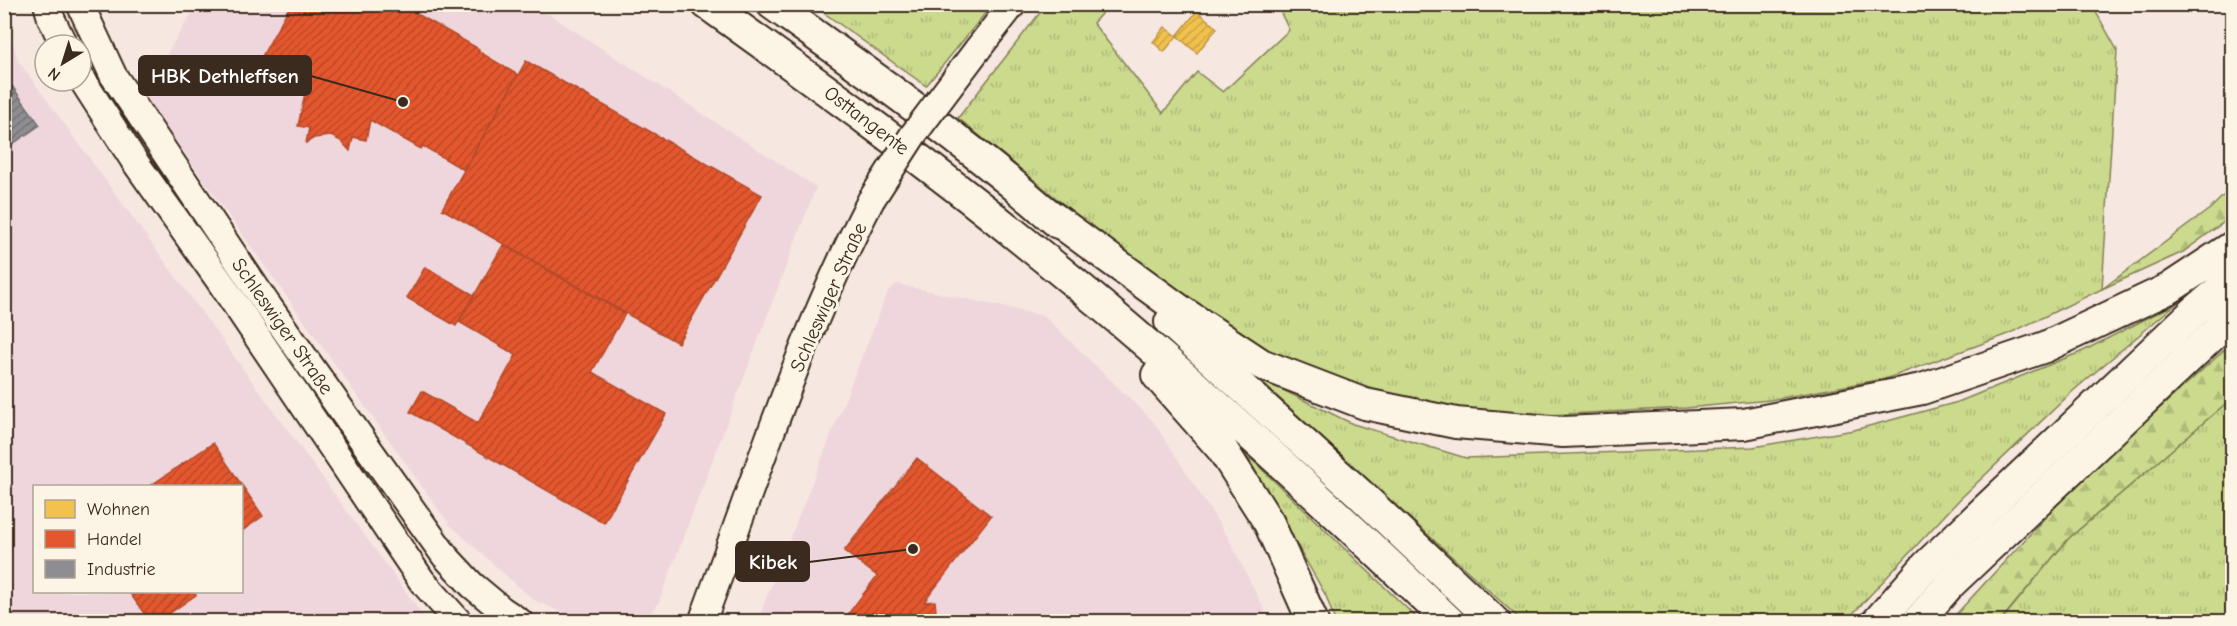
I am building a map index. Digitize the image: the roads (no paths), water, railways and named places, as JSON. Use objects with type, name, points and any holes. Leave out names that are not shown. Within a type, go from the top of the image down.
[{"type":"highway","name":"Osttangente","points":[[706,4],[869,120],[1024,241]]},
{"type":"highway","name":"Osttangente","points":[[772,4],[959,140],[1043,210]]},
{"type":"highway","points":[[1043,210],[1184,313],[1261,364],[1365,404],[1456,423],[1563,432],[1744,424],[1922,389],[2044,346],[2170,288],[2232,247]]},
{"type":"highway","points":[[1043,210],[1252,395],[1495,621]]},
{"type":"highway","points":[[1024,241],[1169,387],[1222,449],[1269,523],[1312,621]]},
{"type":"highway","points":[[1024,241],[1202,393],[1340,517],[1450,621]]},
{"type":"highway","points":[[1877,621],[1935,557],[2195,311],[2232,280]]},
{"type":"highway","points":[[1917,621],[1950,584],[2232,316]]},
{"type":"main road","points":[[47,4],[58,33]]},
{"type":"main road","name":"Schleswiger Straße","points":[[80,4],[113,75],[266,303],[445,556],[472,585],[519,621]]},
{"type":"main road","name":"Schleswiger Straße","points":[[702,621],[803,350],[851,239],[871,200],[913,135],[1013,4]]},
{"type":"main road","name":"Schleswiger Straße","points":[[91,93],[133,159],[219,280],[422,581],[459,621]]},
{"type":"place","name":"HBK Dethleffsen","points":[[403,102]]},
{"type":"place","name":"Kibek","points":[[913,549]]}]
